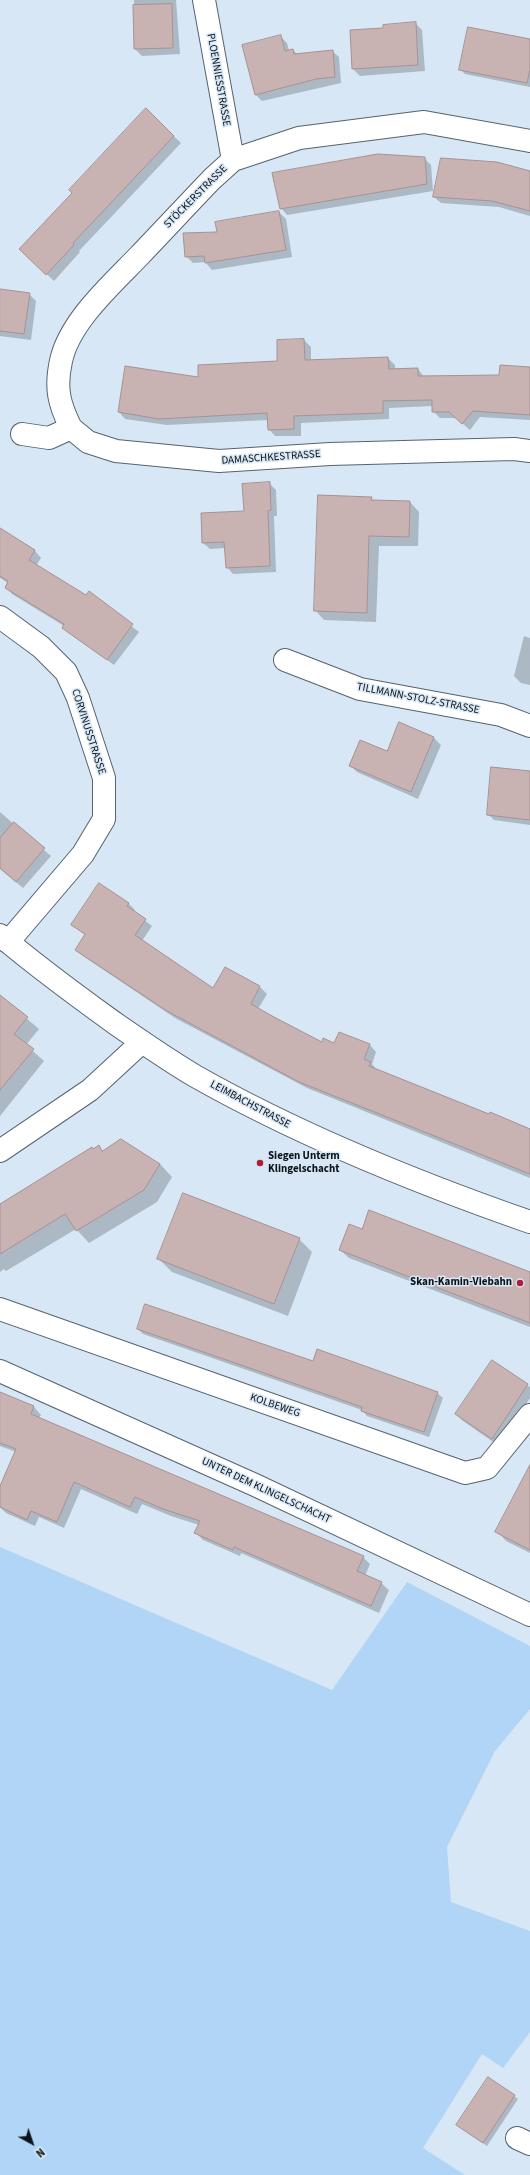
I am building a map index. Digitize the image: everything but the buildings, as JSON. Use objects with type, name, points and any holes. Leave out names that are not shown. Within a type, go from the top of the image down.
[{"type":"street","name":"PLOENNIESSTRASSE","points":[[204,0],[233,160]]},
{"type":"street","name":"STÖCKERSTRASSE","points":[[71,428],[61,408],[58,385],[61,359],[74,330],[95,303],[212,179],[233,160],[299,138],[424,122],[530,141]]},
{"type":"street","points":[[22,434],[49,438],[71,428]]},
{"type":"street","name":"DAMASCHKESTRASSE","points":[[71,428],[88,442],[116,451],[219,461],[330,454],[514,449],[530,451]]},
{"type":"street","name":"CORVINUSSTRASSE","points":[[0,617],[41,647],[66,672],[78,698],[104,778],[104,819],[87,848],[4,938]]},
{"type":"street","name":"TILLMANN-STOLZ-STRASSE","points":[[285,660],[360,689],[501,715],[530,726]]},
{"type":"street","name":"LEIMBACHSTRASSE","points":[[4,938],[53,979],[142,1042],[194,1076],[293,1127],[455,1196],[530,1222]]},
{"type":"street","points":[[0,1151],[90,1090],[142,1042]]},
{"type":"street","name":"KOLBEWEG","points":[[0,1309],[466,1473],[487,1468],[530,1414]]},
{"type":"street","name":"UNTER DEM KLINGELSCHACHT","points":[[0,1372],[255,1485],[530,1615]]},
{"type":"shaded area","points":[[0,1547],[332,1690],[407,1582],[530,1646],[530,1709],[495,1751],[447,1847],[451,1902],[530,1931],[530,2032],[503,2068],[482,2054],[423,2148],[465,2175],[0,2175]]},
{"type":"place","name":"Siegen Unterm Klingelschacht","points":[[260,1163]]},
{"type":"place","name":"Skan-Kamin-Viebahn","points":[[520,1283]]}]
